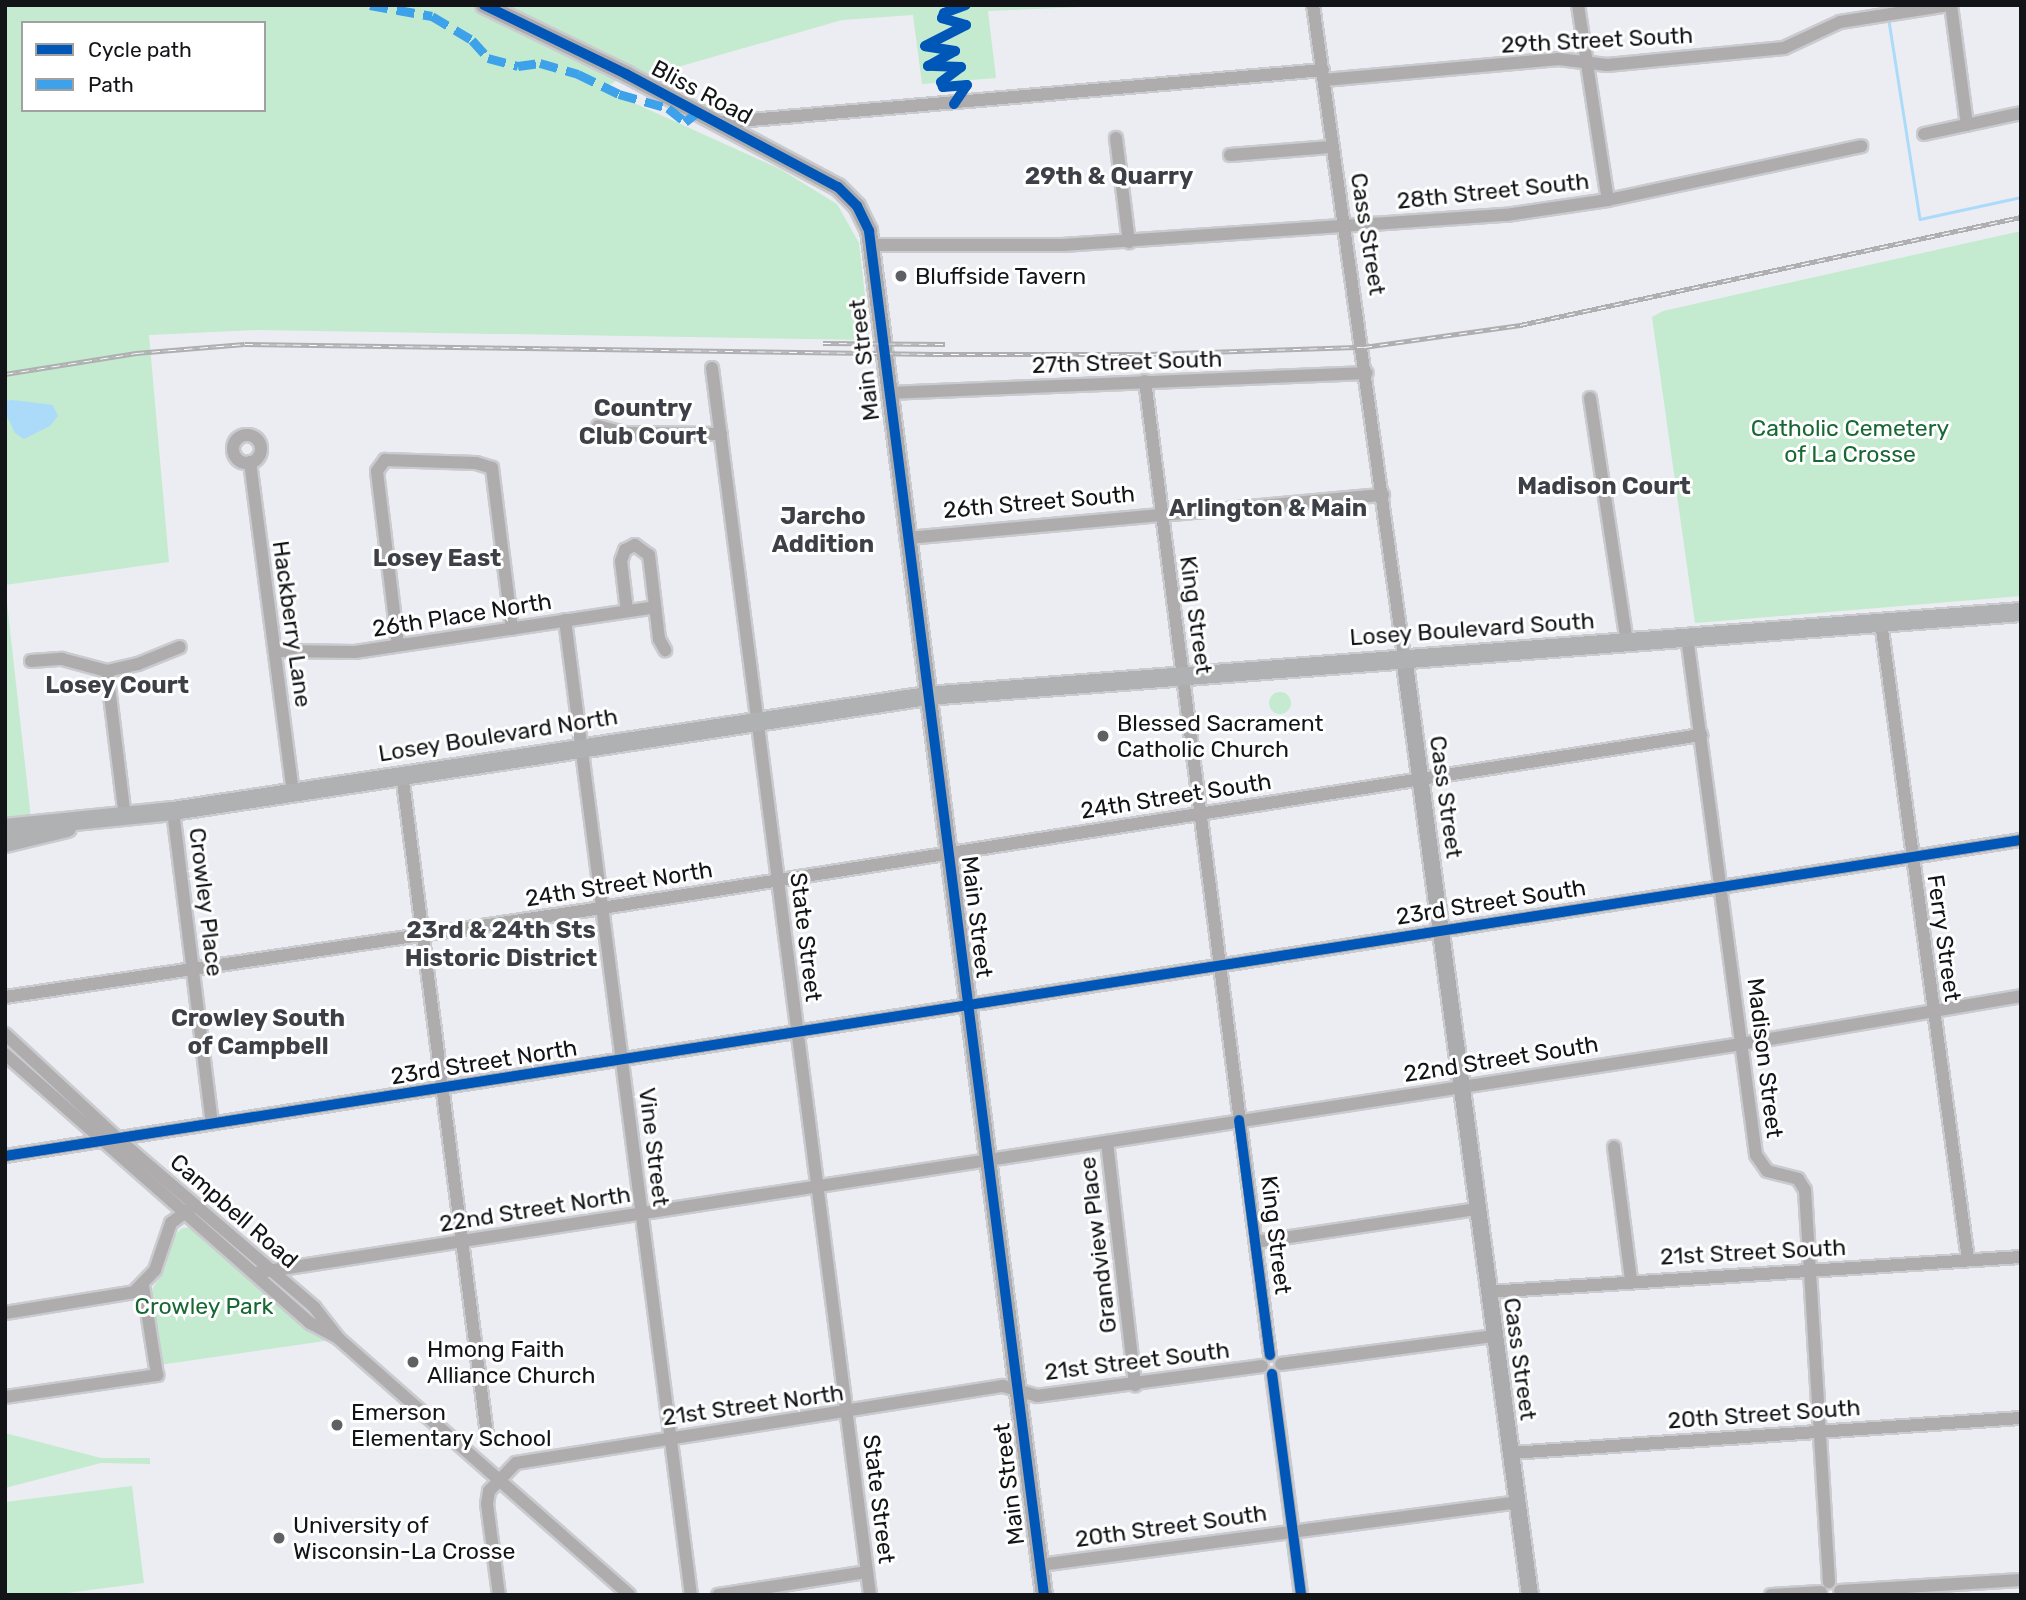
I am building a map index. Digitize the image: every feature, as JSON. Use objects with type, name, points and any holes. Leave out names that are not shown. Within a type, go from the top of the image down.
[{"type":"main road","name":"Losey Boulevard South","points":[[927,696],[1404,657],[2021,612]]},
{"type":"main road","name":"Losey Boulevard North","points":[[5,828],[77,824],[173,811],[927,696]]},
{"type":"main road","name":"Losey Boulevard North","points":[[5,842],[43,837],[77,824]]},
{"type":"street","name":"Bliss Road","points":[[484,5],[838,187],[857,206],[872,244]]},
{"type":"street","name":"Cass Street","points":[[1313,5],[1331,147],[1367,373],[1530,1595]]},
{"type":"street","points":[[1578,5],[1584,63],[1608,200]]},
{"type":"street","name":"29th Street South","points":[[715,123],[1559,59],[1607,65],[1784,48],[1840,22],[1950,5]]},
{"type":"street","points":[[1950,5],[1967,125]]},
{"type":"street","points":[[1924,134],[2021,113]]},
{"type":"street","points":[[1116,138],[1129,242]]},
{"type":"street","name":"28th Street South","points":[[872,244],[1129,242],[1506,215],[1608,200],[1861,146]]},
{"type":"street","points":[[1230,155],[1331,147]]},
{"type":"street","name":"Main Street","points":[[872,244],[888,393],[1044,1595]]},
{"type":"street","name":"State Street","points":[[712,368],[870,1595]]},
{"type":"street","name":"27th Street South","points":[[888,393],[1367,373]]},
{"type":"street","name":"King Street","points":[[1144,381],[1272,1368]]},
{"type":"street","points":[[1590,398],[1627,642]]},
{"type":"street","points":[[598,426],[625,433],[721,434]]},
{"type":"street","name":"Hackberry Lane","points":[[250,462],[293,791]]},
{"type":"street","points":[[398,645],[379,463],[476,463],[492,468],[512,629]]},
{"type":"street","name":"26th Street South","points":[[908,538],[1161,512],[1383,495]]},
{"type":"street","points":[[627,611],[621,561],[625,550],[635,545],[649,555],[655,607],[665,649]]},
{"type":"street","name":"26th Place North","points":[[275,651],[340,654],[655,607]]},
{"type":"street","name":"Vine Street","points":[[565,620],[691,1595]]},
{"type":"street","name":"Ferry Street","points":[[1881,622],[1968,1260]]},
{"type":"street","name":"Madison Street","points":[[1688,637],[1741,1044],[1760,1165],[1804,1185],[1820,1430],[1824,1589]]},
{"type":"street","points":[[31,661],[62,659],[107,671],[138,664],[180,647]]},
{"type":"street","points":[[107,671],[125,817]]},
{"type":"street","name":"24th Street South","points":[[948,853],[1701,735]]},
{"type":"street","points":[[402,774],[487,1435]]},
{"type":"street","name":"Crowley Place","points":[[173,811],[212,1123]]},
{"type":"street","name":"23rd Street South","points":[[968,1006],[2021,840]]},
{"type":"street","name":"24th Street North","points":[[5,997],[602,908],[948,853]]},
{"type":"street","name":"22nd Street South","points":[[988,1161],[1741,1044],[2021,996]]},
{"type":"street","name":"23rd Street North","points":[[5,1156],[443,1090],[968,1006]]},
{"type":"street","name":"Campbell Road","points":[[5,1034],[192,1208],[310,1323],[338,1338],[629,1595]]},
{"type":"street","name":"Campbell Road","points":[[5,1054],[101,1141],[271,1271],[327,1320],[338,1338]]},
{"type":"street","name":"Grandview Place","points":[[1107,1142],[1135,1385]]},
{"type":"street","points":[[1614,1147],[1631,1280]]},
{"type":"street","name":"22nd Street North","points":[[256,1273],[988,1161]]},
{"type":"street","points":[[5,1313],[122,1296],[143,1286],[155,1270],[171,1223],[192,1208]]},
{"type":"street","points":[[1256,1242],[1478,1209]]},
{"type":"street","name":"21st Street South","points":[[1488,1292],[1631,1280],[2021,1257]]},
{"type":"street","points":[[5,1397],[157,1375],[143,1286]]},
{"type":"street","name":"21st Street South","points":[[1019,1391],[1037,1396],[1135,1385],[1494,1336]]},
{"type":"street","points":[[1272,1368],[1301,1595]]},
{"type":"street","name":"21st Street North","points":[[498,1480],[516,1464],[1003,1386],[1019,1391]]},
{"type":"street","name":"20th Street South","points":[[1511,1453],[2021,1418]]},
{"type":"street","points":[[498,1480],[487,1504],[499,1595]]},
{"type":"street","name":"20th Street South","points":[[1040,1565],[1517,1502]]},
{"type":"street","points":[[718,1595],[867,1572]]},
{"type":"street","points":[[1771,1595],[1824,1589],[1840,1593],[2019,1580],[2019,1595]]},
{"type":"green space","points":[[5,5],[1130,5],[988,11],[996,78],[922,84],[913,15],[842,20],[636,79],[626,75],[603,89],[780,169],[837,204],[859,243],[870,340],[257,330],[149,335],[169,562],[5,585]]},
{"type":"green space","name":"Catholic Cemetery of La Crosse","points":[[2021,231],[2021,596],[1695,623],[1652,317],[1663,311]]},
{"type":"green space","points":[[5,585],[31,818],[5,820]]},
{"type":"green space","points":[[1280,692],[1288,695],[1291,703],[1288,711],[1280,714],[1272,711],[1269,703],[1272,695]]},
{"type":"green space","name":"Crowley Park","points":[[193,1227],[325,1341],[159,1365],[151,1291],[165,1268],[174,1236],[182,1228]]},
{"type":"green space","points":[[5,1433],[101,1458],[150,1458],[150,1464],[101,1463],[5,1488]]},
{"type":"green space","points":[[132,1486],[144,1583],[52,1595],[5,1595],[5,1502]]},
{"type":"water","points":[[5,401],[53,405],[58,416],[50,426],[24,439],[15,433],[5,412]]},
{"type":"waterway","points":[[1889,21],[1920,219],[2021,197]]},
{"type":"railway","points":[[5,374],[136,353],[245,344],[935,354],[1149,354],[1364,347],[1520,325],[2021,217]]},
{"type":"railway","points":[[823,343],[945,344]]},
{"type":"marked path","points":[[370,5],[432,16],[472,40],[488,58],[518,66],[540,63],[578,74],[619,94],[668,108],[685,122],[698,112]]},
{"type":"cycle path","points":[[484,5],[626,74],[838,187],[857,206],[869,231],[1044,1595]]},
{"type":"cycle path","points":[[954,104],[967,85],[943,87],[941,82],[961,67],[928,66],[955,51],[925,46],[966,25],[942,18],[944,13],[966,5]]},
{"type":"cycle path","points":[[5,1156],[2021,840]]},
{"type":"cycle path","points":[[1239,1120],[1270,1355]]},
{"type":"cycle path","points":[[1272,1374],[1301,1595]]},
{"type":"place","name":"Bluffside Tavern","points":[[901,276]]},
{"type":"place","name":"Blessed Sacrament Catholic Church","points":[[1103,736]]},
{"type":"place","name":"Hmong Faith Alliance Church","points":[[413,1362]]},
{"type":"place","name":"Emerson Elementary School","points":[[337,1425]]},
{"type":"place","name":"University of Wisconsin-La Crosse","points":[[279,1538]]},
{"type":"district","name":"29th & Quarry","points":[[1109,177]]},
{"type":"district","name":"Country Club Court","points":[[643,423]]},
{"type":"district","name":"Madison Court","points":[[1604,487]]},
{"type":"district","name":"Arlington & Main","points":[[1268,509]]},
{"type":"district","name":"Jarcho Addition","points":[[823,531]]},
{"type":"district","name":"Losey East","points":[[437,559]]},
{"type":"district","name":"Losey Court","points":[[117,686]]},
{"type":"district","name":"23rd & 24th Sts Historic District","points":[[501,945]]},
{"type":"district","name":"Crowley South of Campbell","points":[[258,1033]]}]
